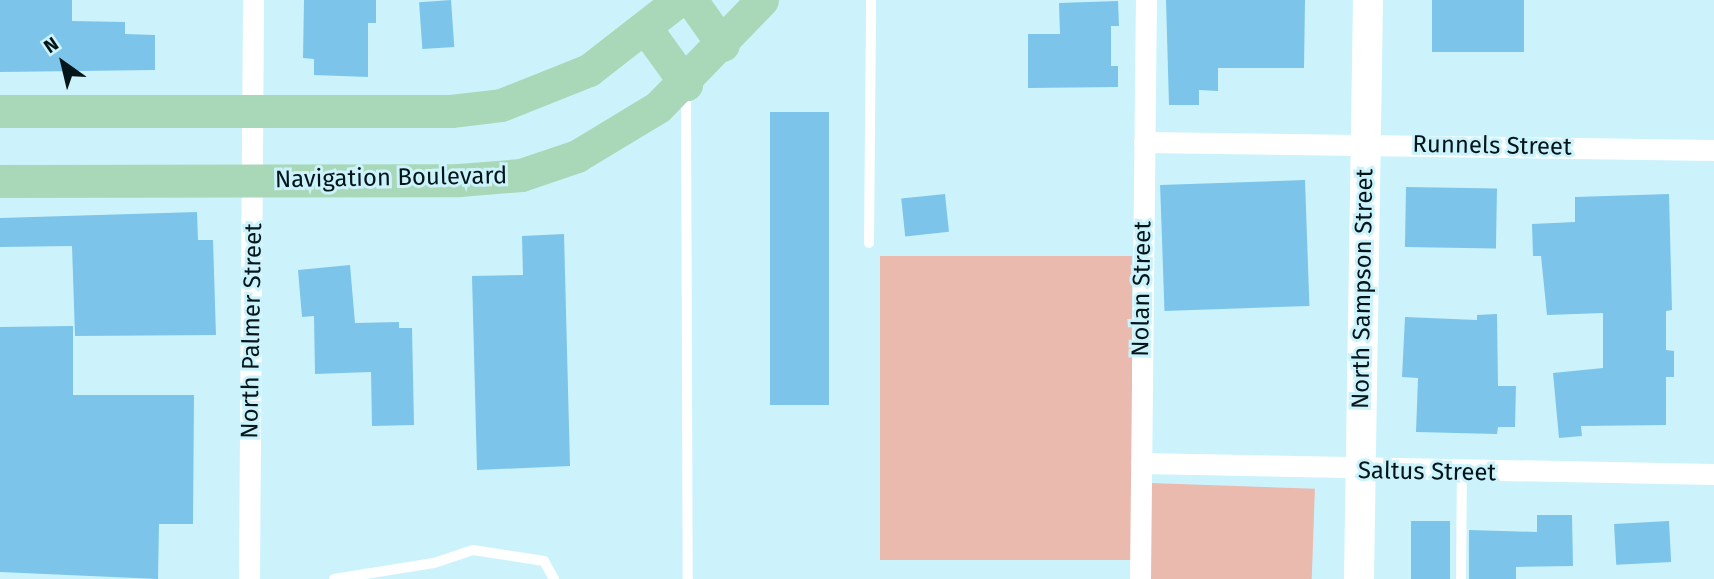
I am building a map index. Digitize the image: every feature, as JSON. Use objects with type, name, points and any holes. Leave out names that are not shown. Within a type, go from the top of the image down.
[{"type":"main road","points":[[0,111],[451,111],[500,105],[589,70],[647,30],[680,0]]},
{"type":"main road","points":[[691,0],[723,45]]},
{"type":"main road","name":"Navigation Boulevard","points":[[0,181],[459,180],[521,175],[577,156],[686,84],[762,0]]},
{"type":"main road","name":"North Sampson Street","points":[[1359,579],[1368,0]]},
{"type":"main road","points":[[647,30],[686,84]]},
{"type":"street","name":"North Palmer Street","points":[[249,579],[253,0]]},
{"type":"street","name":"Nolan Street","points":[[1140,579],[1146,0]]},
{"type":"street","name":"Runnels Street","points":[[1144,142],[1365,143],[1714,150]]},
{"type":"street","name":"Saltus Street","points":[[1141,463],[1360,471],[1714,474]]},
{"type":"lane","points":[[869,243],[871,0]]},
{"type":"lane","points":[[686,84],[688,579]]},
{"type":"lane","points":[[1461,579],[1462,472]]},
{"type":"lane","points":[[334,579],[434,563],[473,550],[544,561],[554,579]]},
{"type":"shaded area","points":[[880,256],[1132,256],[1132,560],[880,560]]},
{"type":"shaded area","points":[[1150,483],[1315,489],[1312,579],[1147,579]]},
{"type":"building","points":[[0,0],[72,0],[72,21],[125,22],[125,34],[155,35],[155,70],[0,72]]},
{"type":"building","points":[[304,0],[376,0],[376,23],[368,23],[368,77],[314,75],[314,59],[303,58]]},
{"type":"building","points":[[451,0],[454,47],[422,49],[419,2]]},
{"type":"building","points":[[1166,0],[1305,0],[1304,68],[1218,68],[1218,91],[1199,90],[1199,105],[1169,105]]},
{"type":"building","points":[[1432,0],[1524,0],[1524,52],[1432,52]]},
{"type":"building","points":[[1118,1],[1119,26],[1111,26],[1111,66],[1118,66],[1118,87],[1028,88],[1028,34],[1060,34],[1059,3]]},
{"type":"building","points":[[770,112],[829,112],[829,405],[770,405]]},
{"type":"building","points":[[1305,180],[1309,306],[1164,311],[1160,185]]},
{"type":"building","points":[[1406,187],[1497,189],[1496,249],[1405,247]]},
{"type":"building","points":[[945,194],[949,232],[905,236],[901,199]]},
{"type":"building","points":[[1669,194],[1672,310],[1666,311],[1666,350],[1674,351],[1674,377],[1666,377],[1666,425],[1581,426],[1582,436],[1559,438],[1553,373],[1603,368],[1603,313],[1547,315],[1541,256],[1533,256],[1532,224],[1575,222],[1575,197]]},
{"type":"building","points":[[197,212],[198,240],[213,240],[216,335],[75,336],[72,246],[0,247],[0,218]]},
{"type":"building","points":[[564,234],[570,466],[477,470],[472,276],[523,275],[522,236]]},
{"type":"building","points":[[350,265],[355,323],[399,322],[399,328],[412,328],[414,425],[372,426],[371,372],[315,374],[314,316],[302,317],[298,270]]},
{"type":"building","points":[[1497,314],[1498,386],[1516,386],[1515,427],[1498,427],[1497,434],[1416,432],[1418,378],[1402,377],[1405,317],[1477,320],[1477,315]]},
{"type":"building","points":[[73,326],[73,395],[194,395],[193,524],[159,524],[158,579],[0,572],[0,327]]},
{"type":"building","points":[[1537,515],[1572,515],[1573,566],[1516,567],[1516,579],[1469,579],[1469,530],[1537,532]]},
{"type":"building","points":[[1411,521],[1450,521],[1450,579],[1411,579]]},
{"type":"building","points":[[1669,521],[1671,562],[1616,565],[1614,524]]}]
